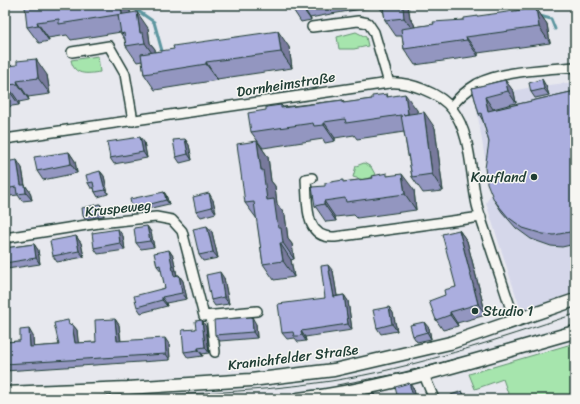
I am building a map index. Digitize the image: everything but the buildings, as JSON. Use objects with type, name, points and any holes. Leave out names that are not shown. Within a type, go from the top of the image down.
[{"type":"main road","name":"Kranichfelder Straße","points":[[5,393],[251,380],[334,370],[450,343],[575,300]]},
{"type":"main road","points":[[298,399],[321,398],[424,375],[575,332]]},
{"type":"street","points":[[312,27],[358,21],[368,23],[374,32],[389,83]]},
{"type":"street","points":[[72,52],[109,46],[125,74],[133,121]]},
{"type":"street","points":[[451,107],[471,88],[488,80],[524,73],[575,67]]},
{"type":"street","name":"Dornheimstraße","points":[[5,139],[389,83],[403,83],[428,92],[440,98],[451,107],[465,137],[481,217],[515,321]]},
{"type":"street","points":[[312,178],[306,179],[310,221],[316,232],[324,237],[335,237],[481,217]]},
{"type":"street","name":"Kruspeweg","points":[[5,238],[99,223],[156,217],[176,222],[182,231],[204,316],[211,316]]},
{"type":"street","points":[[215,352],[211,316],[257,311]]},
{"type":"street","points":[[424,375],[434,399]]},
{"type":"shaded area","points":[[575,82],[575,292],[521,311],[486,203],[491,194],[475,99],[532,87]]},
{"type":"green space","points":[[356,32],[366,37],[368,46],[354,49],[339,49],[337,37]]},
{"type":"green space","points":[[98,56],[100,72],[82,73],[75,69],[71,60]]},
{"type":"green space","points":[[364,163],[371,167],[376,176],[364,180],[353,177],[356,166]]},
{"type":"green space","points":[[575,343],[575,399],[510,399],[503,379],[475,389],[469,374]]},
{"type":"waterway","points":[[125,6],[131,6],[154,22],[162,51]]},
{"type":"waterway","points":[[540,16],[551,19],[555,29]]},
{"type":"tram line","points":[[81,399],[269,389],[331,381],[393,369],[424,361],[575,314]]},
{"type":"tram line","points":[[337,385],[413,371],[458,358]]},
{"type":"place","name":"Kaufland","points":[[534,177]]},
{"type":"place","name":"Studio 1","points":[[475,311]]}]
